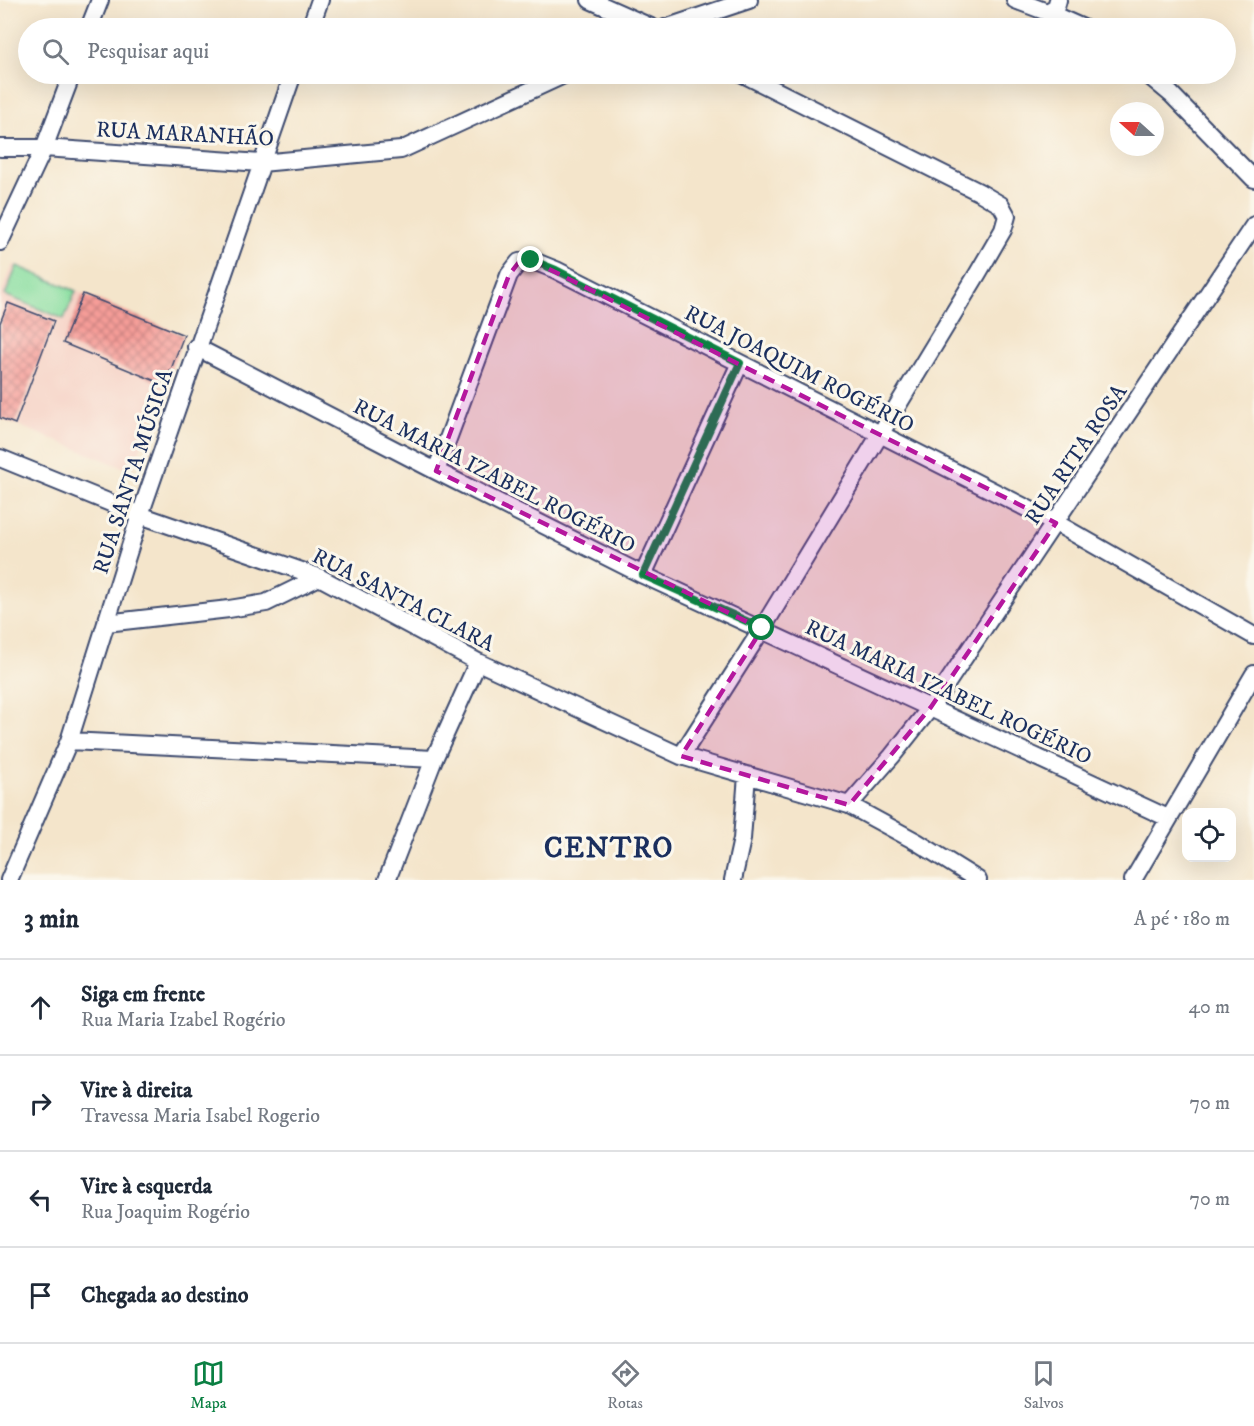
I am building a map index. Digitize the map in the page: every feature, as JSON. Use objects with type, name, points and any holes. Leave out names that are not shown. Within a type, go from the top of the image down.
[{"type":"street","points":[[93,18],[100,0]]},
{"type":"street","points":[[314,18],[320,0]]},
{"type":"street","points":[[590,0],[630,18]]},
{"type":"street","points":[[695,18],[748,0]]},
{"type":"street","points":[[1015,0],[1052,6],[1069,18]]},
{"type":"street","points":[[0,242],[44,148],[68,84]]},
{"type":"street","name":"RUA SANTA MÚSICA","points":[[7,874],[69,741],[196,347],[289,84]]},
{"type":"street","name":"RUA MARANHÃO","points":[[0,148],[44,148],[261,163],[401,150],[544,84]]},
{"type":"street","points":[[681,756],[762,628],[978,273],[1003,230],[1007,216],[1001,205],[763,84]]},
{"type":"street","points":[[1159,84],[1254,179]]},
{"type":"street","name":"RUA RITA ROSA","points":[[849,805],[932,707],[1254,225]]},
{"type":"street","name":"RUA JOAQUIM ROGÉRIO","points":[[436,471],[509,275],[519,262],[531,260],[556,270],[1056,523],[1254,636]]},
{"type":"street","name":"RUA MARIA IZABEL ROGÉRIO","points":[[196,347],[643,575],[762,628],[1168,818]]},
{"type":"street","points":[[643,575],[740,363]]},
{"type":"street","name":"RUA SANTA CLARA","points":[[0,458],[140,515],[319,577],[478,662],[681,756],[849,805],[917,842],[978,880]]},
{"type":"street","points":[[106,623],[266,603],[319,577]]},
{"type":"street","points":[[387,880],[434,759],[478,662]]},
{"type":"street","points":[[1133,880],[1254,674]]},
{"type":"street","points":[[69,741],[434,759]]},
{"type":"street","points":[[734,880],[742,839],[747,776]]},
{"type":"highlighted area","points":[[531,260],[1056,523],[931,707],[849,805],[681,756],[762,629],[436,471],[509,275],[519,262]]},
{"type":"shaded area","points":[[13,265],[184,335],[132,471],[0,418],[0,296]]},
{"type":"green space","points":[[17,266],[76,291],[64,319],[5,295]]},
{"type":"building","points":[[83,294],[184,335],[165,385],[63,343]]},
{"type":"building","points":[[8,303],[54,321],[15,424],[0,418],[0,323]]},
{"type":"district","name":"CENTRO","points":[[609,847]]},
{"type":"route","points":[[531,260],[556,270],[740,363],[643,575],[762,628]]}]
